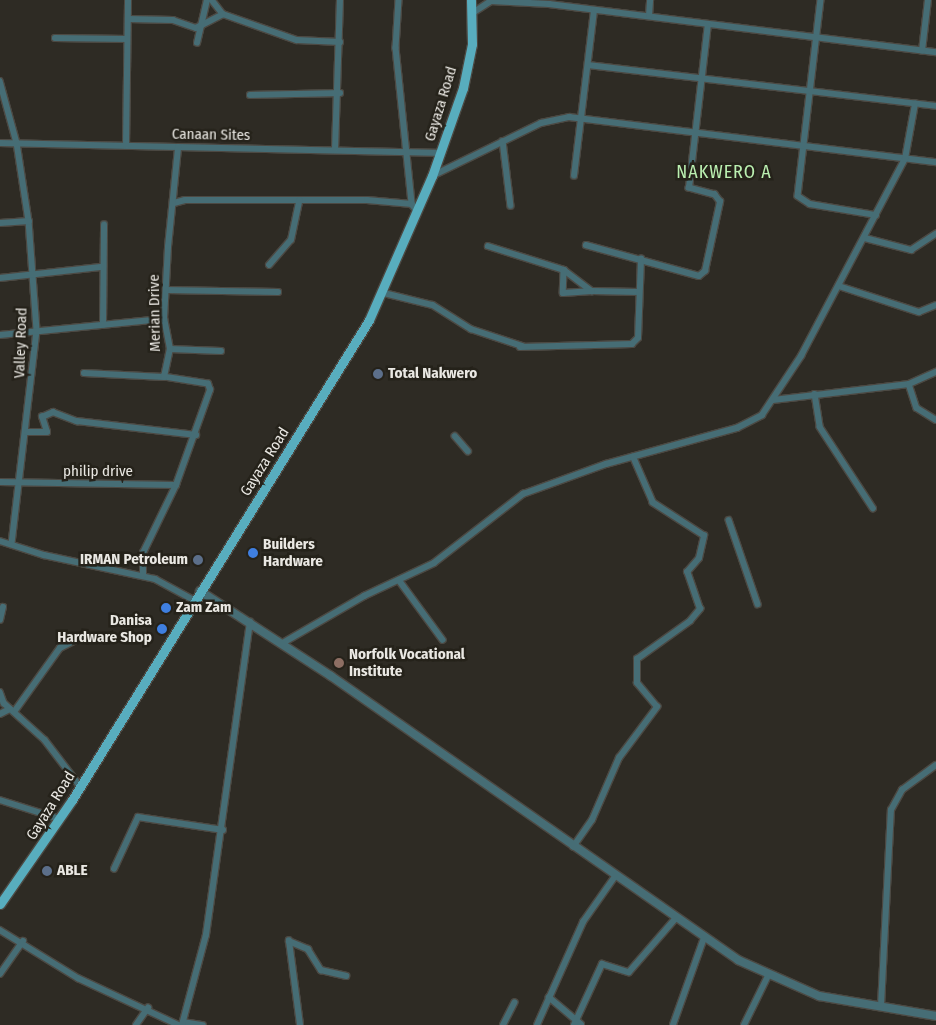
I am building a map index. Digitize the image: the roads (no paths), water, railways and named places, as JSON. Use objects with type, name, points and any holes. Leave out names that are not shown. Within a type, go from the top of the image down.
[{"type":"main road","name":"Gayaza Road","points":[[1,901],[60,819],[384,293],[414,207],[432,176],[463,88],[472,44],[471,0]]},
{"type":"street","points":[[126,146],[128,0]]},
{"type":"street","points":[[197,43],[207,0]]},
{"type":"street","points":[[212,0],[223,14],[297,40],[340,42]]},
{"type":"street","points":[[335,150],[340,94],[340,0]]},
{"type":"street","points":[[174,203],[184,200],[299,201],[414,207],[396,48],[398,0]]},
{"type":"street","points":[[472,14],[491,0],[649,16],[936,52]]},
{"type":"street","points":[[649,16],[650,0]]},
{"type":"street","points":[[821,0],[802,148],[800,200],[876,216]]},
{"type":"street","points":[[922,51],[928,0]]},
{"type":"street","points":[[574,176],[594,10]]},
{"type":"street","points":[[129,19],[173,20],[196,28],[223,14]]},
{"type":"street","points":[[586,245],[641,258],[699,276],[705,271],[720,202],[715,195],[689,188],[708,24]]},
{"type":"street","points":[[55,38],[128,38]]},
{"type":"street","points":[[588,64],[936,106]]},
{"type":"street","name":"Valley Road","points":[[0,83],[17,144],[29,221],[37,331],[27,432],[12,544]]},
{"type":"street","points":[[250,95],[340,94]]},
{"type":"street","points":[[283,643],[452,552],[523,494],[633,457],[749,424],[773,400],[865,238],[905,159],[914,104]]},
{"type":"street","points":[[432,176],[541,123],[582,119],[802,148],[936,162]]},
{"type":"street","points":[[503,141],[511,206]]},
{"type":"street","name":"Canaan Sites","points":[[0,143],[178,148],[406,149],[441,153]]},
{"type":"street","name":"Merian Drive","points":[[164,377],[170,349],[164,319],[178,148]]},
{"type":"street","points":[[269,265],[291,240],[299,201]]},
{"type":"street","points":[[0,223],[29,221]]},
{"type":"street","points":[[103,325],[102,267],[104,225]]},
{"type":"street","points":[[865,238],[911,250],[936,234]]},
{"type":"street","points":[[488,246],[564,270],[592,291]]},
{"type":"street","points":[[384,293],[433,305],[471,329],[521,346],[632,344],[638,338],[638,292],[641,258]]},
{"type":"street","points":[[0,278],[102,267]]},
{"type":"street","points":[[564,270],[563,293],[592,291],[638,292]]},
{"type":"street","points":[[839,286],[919,312],[936,305]]},
{"type":"street","points":[[166,290],[278,292]]},
{"type":"street","points":[[0,335],[164,319]]},
{"type":"street","points":[[170,349],[221,351]]},
{"type":"street","points":[[773,400],[909,384],[936,372]]},
{"type":"street","points":[[84,373],[164,377],[210,387],[196,436],[176,485],[144,553],[143,576]]},
{"type":"street","points":[[909,384],[917,408],[936,420]]},
{"type":"street","points":[[815,394],[820,427],[873,508]]},
{"type":"street","points":[[27,432],[47,432],[42,417],[53,412],[77,421],[196,436]]},
{"type":"street","points":[[454,436],[468,451]]},
{"type":"street","points":[[572,848],[592,820],[619,758],[657,707],[637,683],[637,659],[690,621],[700,609],[687,572],[699,558],[704,536],[653,504],[633,457]]},
{"type":"street","name":"philip drive","points":[[0,482],[20,485],[176,485]]},
{"type":"street","points":[[729,520],[758,604]]},
{"type":"street","points":[[0,541],[44,555],[143,576],[194,600]]},
{"type":"street","points":[[399,580],[443,640]]},
{"type":"street","points":[[200,591],[283,643],[572,848],[616,875],[704,938],[768,976],[819,996],[936,1016]]},
{"type":"street","points":[[0,620],[3,607]]},
{"type":"street","points":[[181,1024],[206,935],[223,830],[250,622]]},
{"type":"street","points":[[0,714],[12,711],[60,648],[85,635]]},
{"type":"street","points":[[0,692],[12,711],[45,740],[80,786]]},
{"type":"street","points":[[881,1006],[891,810],[902,790],[936,765]]},
{"type":"street","points":[[0,800],[60,819]]},
{"type":"street","points":[[114,869],[138,817],[223,830]]},
{"type":"street","points":[[537,1025],[583,922],[616,875]]},
{"type":"street","points":[[582,1025],[576,1025],[575,1015],[602,964],[629,972],[676,918]]},
{"type":"street","points":[[0,930],[23,941],[78,978],[181,1024],[204,1025]]},
{"type":"street","points":[[673,1025],[704,938]]},
{"type":"street","points":[[0,974],[23,941]]},
{"type":"street","points":[[300,1025],[289,941],[308,949],[321,970],[346,976]]},
{"type":"street","points":[[744,1025],[768,976]]},
{"type":"street","points":[[549,997],[575,1015],[582,1025]]},
{"type":"street","points":[[503,1025],[514,1003]]},
{"type":"street","points":[[136,1025],[148,1008]]},
{"type":"place","name":"Total Nakwero","points":[[378,374]]},
{"type":"place","name":"Builders Hardware","points":[[253,553]]},
{"type":"place","name":"IRMAN Petroleum","points":[[198,560]]},
{"type":"place","name":"Zam Zam","points":[[166,608]]},
{"type":"place","name":"Danisa Hardware Shop","points":[[162,629]]},
{"type":"place","name":"Norfolk Vocational Institute","points":[[339,663]]},
{"type":"place","name":"ABLE","points":[[47,871]]},
{"type":"district","name":"NAKWERO A","points":[[724,172]]}]
